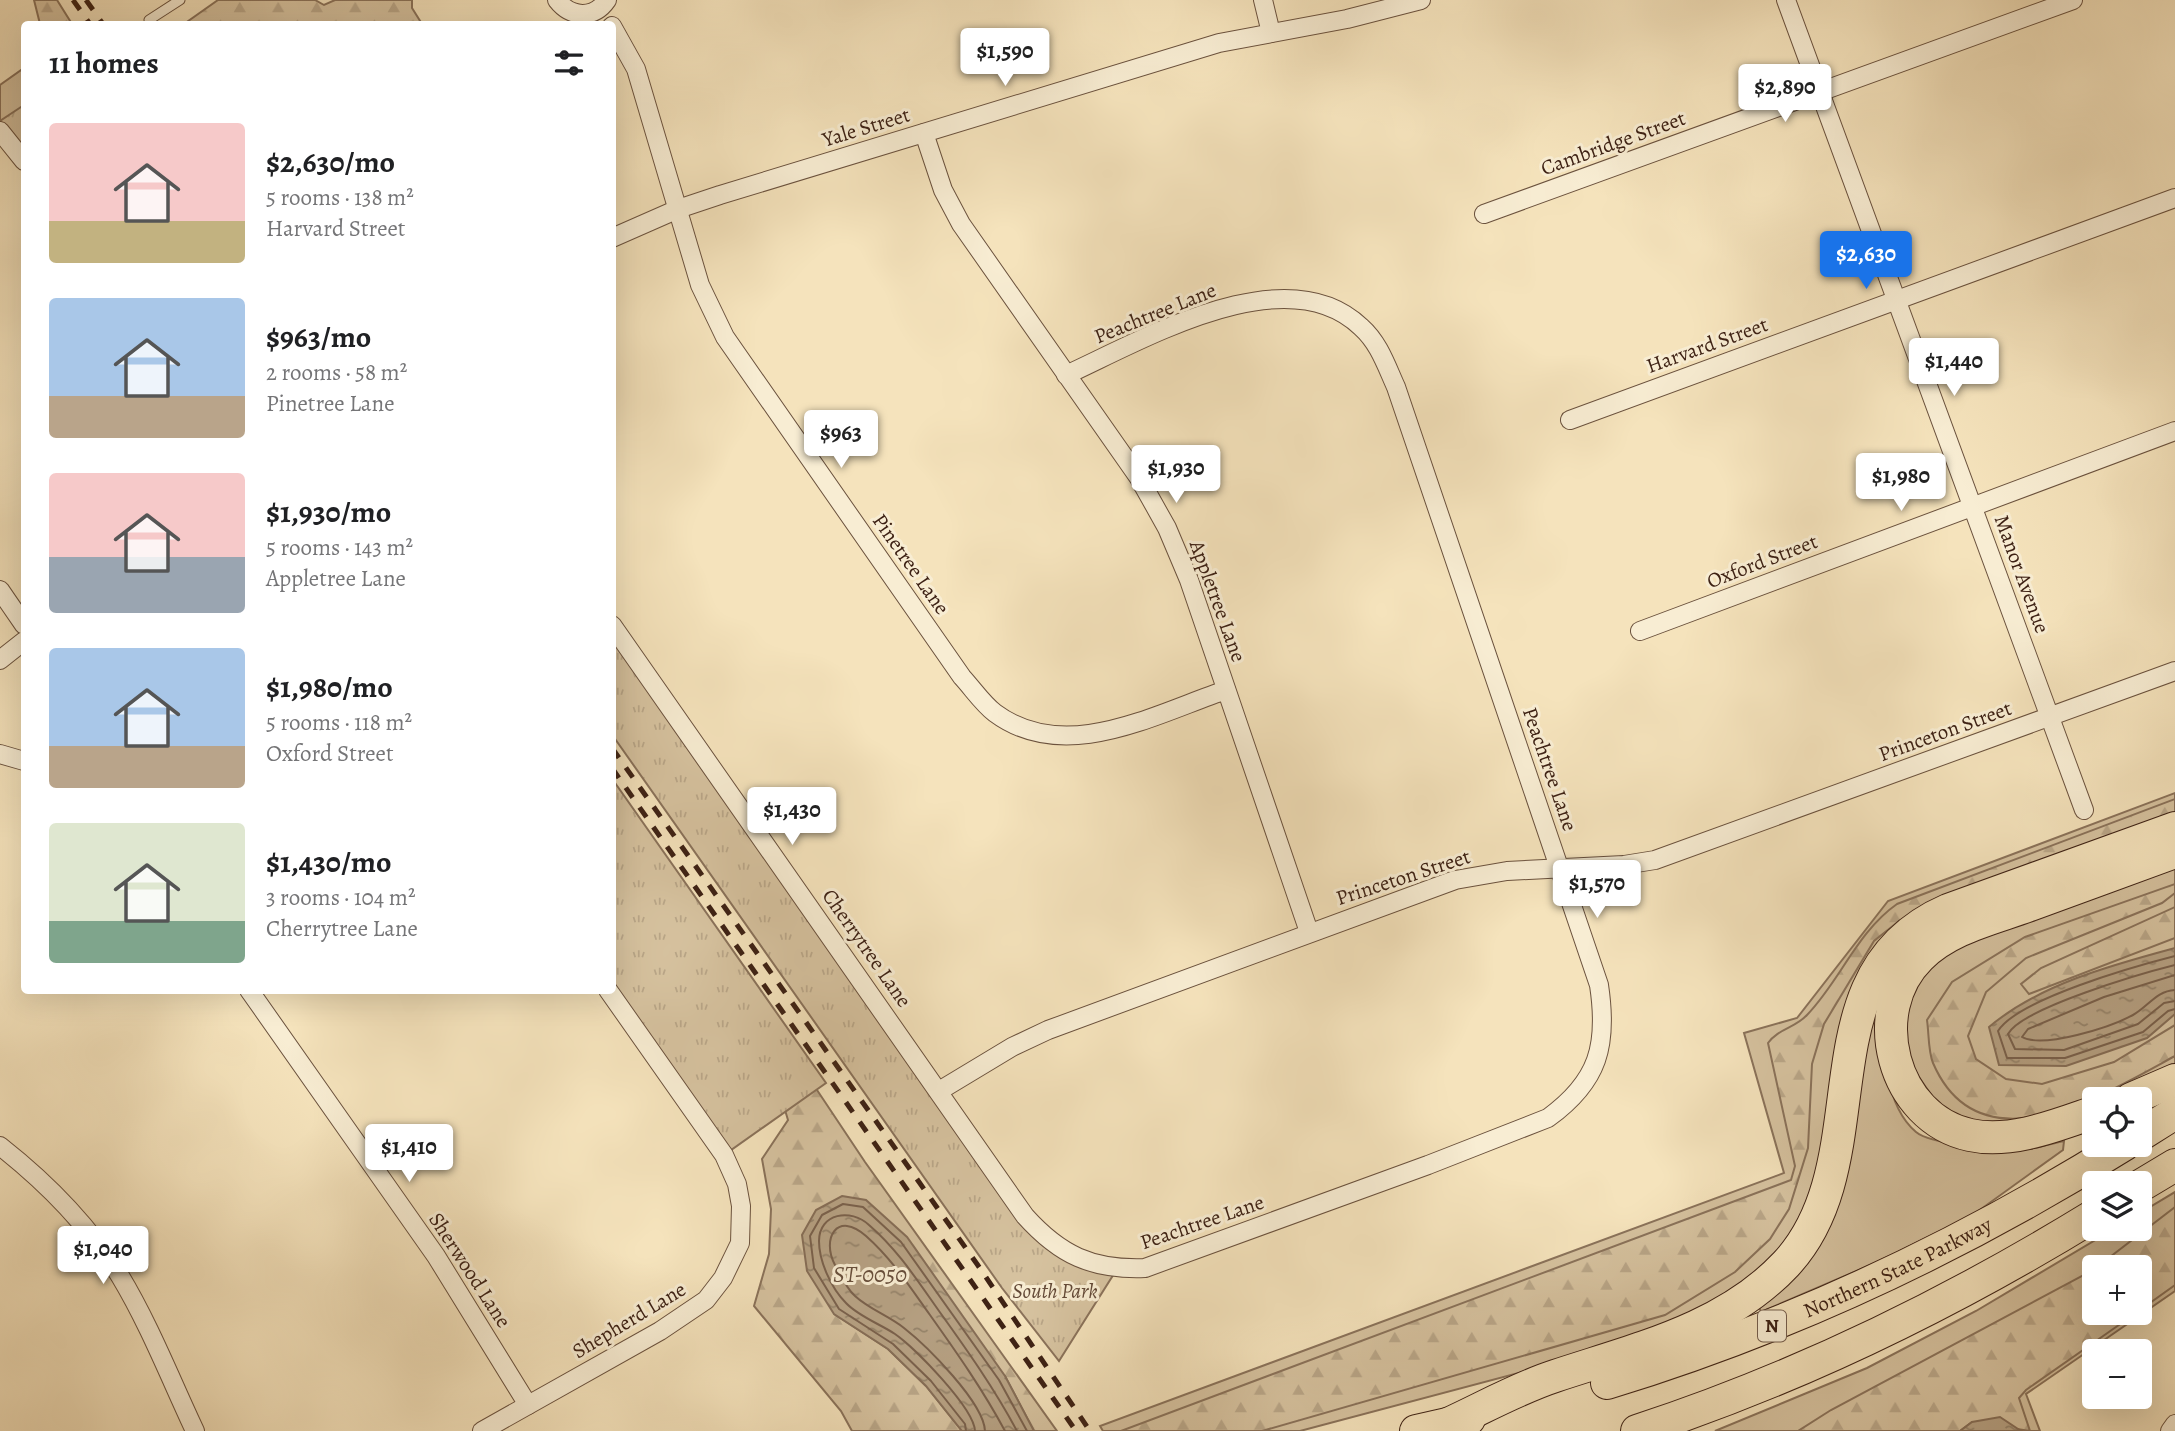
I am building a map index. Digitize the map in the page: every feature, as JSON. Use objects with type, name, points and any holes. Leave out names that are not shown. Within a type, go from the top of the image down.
[{"type":"highway","points":[[1448,1424],[1553,1376],[1604,1362],[1681,1333],[1735,1305],[1771,1279],[1808,1236],[1829,1188],[1858,1013],[1870,981],[1896,943],[1920,924],[1948,910],[2175,828]]},
{"type":"highway","points":[[2082,1116],[2053,1126],[2004,1136],[1973,1136],[1948,1127],[1917,1102],[1898,1070],[1890,1028],[1894,1000],[1912,965],[1945,937],[2175,852]]},
{"type":"highway","points":[[2152,1090],[2175,1080]]},
{"type":"highway","points":[[2152,1128],[2175,1114]]},
{"type":"highway","name":"Northern State Parkway","points":[[1416,1431],[1666,1365],[1807,1312],[1964,1238],[2103,1157]]},
{"type":"highway","points":[[2152,1178],[2175,1164]]},
{"type":"highway","points":[[1637,1431],[1751,1391],[1839,1354],[1968,1289],[2082,1223]]},
{"type":"street","name":"Pinetree Lane","points":[[557,0],[571,12],[589,14],[602,5],[610,21]]},
{"type":"street","points":[[1263,0],[1271,33]]},
{"type":"street","name":"Yale Street","points":[[616,236],[678,209],[1219,43],[1380,12],[1421,0]]},
{"type":"street","name":"Manor Avenue","points":[[1786,0],[2084,810]]},
{"type":"street","name":"Cambridge Street","points":[[1484,214],[2073,0]]},
{"type":"street","name":"Pinetree Lane","points":[[616,32],[636,69],[700,285],[725,337],[962,677],[992,711],[1035,733],[1072,737],[1098,734],[1226,690]]},
{"type":"street","points":[[0,131],[21,157]]},
{"type":"street","name":"Appletree Lane","points":[[923,133],[943,190],[961,224],[1139,478],[1167,528],[1309,932]]},
{"type":"street","name":"Harvard Street","points":[[1570,420],[2175,198]]},
{"type":"street","name":"Peachtree Lane","points":[[939,1091],[1025,1216],[1043,1236],[1081,1260],[1117,1269],[1145,1268],[1428,1166],[1548,1118],[1563,1108],[1588,1079],[1602,1044],[1604,1022],[1599,985],[1396,387],[1377,345],[1362,327],[1347,315],[1312,300],[1268,299],[1168,328],[1066,375]]},
{"type":"street","name":"Oxford Street","points":[[1640,631],[2175,431]]},
{"type":"street","points":[[0,590],[21,621]]},
{"type":"street","name":"Cherrytree Lane","points":[[616,631],[939,1091]]},
{"type":"street","points":[[0,660],[21,643]]},
{"type":"street","name":"Princeton Street","points":[[939,1091],[1012,1047],[1048,1030],[1455,880],[1507,871],[1639,864],[1674,854],[2175,671]]},
{"type":"street","points":[[0,754],[21,760]]},
{"type":"street","name":"Sherwood Lane","points":[[253,994],[436,1256],[528,1405]]},
{"type":"street","name":"Shepherd Lane","points":[[482,1431],[660,1331],[706,1300],[723,1278],[740,1243],[741,1206],[737,1184],[724,1155],[611,994]]},
{"type":"street","points":[[0,1146],[39,1177],[70,1208],[121,1277],[195,1431]]},
{"type":"street","points":[[2170,1431],[2175,1424]]},
{"type":"lane","points":[[149,20],[180,0]]},
{"type":"green space","points":[[34,0],[57,0],[70,21],[39,21]]},
{"type":"green space","points":[[218,0],[315,0],[324,5],[335,0],[412,0],[412,8],[420,21],[188,21]]},
{"type":"green space","points":[[21,70],[21,151],[0,126],[0,85]]},
{"type":"green space","points":[[21,107],[21,157],[0,131],[0,121]]},
{"type":"green space","name":"South Park","points":[[616,632],[1043,1235],[1117,1269],[1059,1361],[1002,1288],[616,740]]},
{"type":"green space","points":[[616,784],[826,1083],[724,1155],[615,994]]},
{"type":"green space","points":[[2175,793],[2175,820],[1881,945],[1849,993],[1816,1197],[1774,1263],[1712,1309],[1647,1339],[1300,1431],[1103,1431],[1100,1426],[1784,1173],[1744,1033],[1797,1018],[1888,901]]},
{"type":"green space","points":[[2175,799],[2175,814],[1925,908],[1899,921],[1874,941],[1824,1024],[1812,1064],[1808,1148],[1789,1209],[1770,1239],[1735,1272],[1665,1315],[1262,1431],[1121,1431],[1791,1180],[1795,1166],[1768,1043],[1807,1015],[1819,1002],[1860,942],[1883,915],[1897,904]]},
{"type":"green space","points":[[2175,866],[2175,1073],[2145,1087],[2082,1087],[2082,1103],[1987,1131],[1946,1116],[1907,1060],[1901,1018],[1919,977],[1948,949]]},
{"type":"green space","points":[[2175,884],[2175,893],[2162,903],[2026,958],[1986,992],[1968,1036],[1976,1059],[2006,1079],[2042,1084],[2114,1062],[2175,1025],[2175,1056],[2116,1087],[2082,1087],[2082,1103],[2045,1115],[2012,1119],[1981,1113],[1954,1096],[1933,1063],[1927,1020],[1952,982],[2025,937]]},
{"type":"green space","points":[[2175,907],[2175,938],[2029,994],[2021,984],[2041,968]]},
{"type":"green space","points":[[1874,1002],[1883,1009],[1885,1057],[1891,1091],[1905,1121],[1916,1132],[1936,1140],[1999,1150],[2022,1150],[2064,1141],[2063,1150],[1970,1217],[1875,1263],[1761,1312],[1758,1304],[1807,1259]]},
{"type":"green space","points":[[805,1072],[865,1162],[1057,1431],[1034,1431],[1005,1376],[834,1314],[888,1349],[926,1386],[962,1431],[852,1431],[841,1411],[754,1306],[769,1254],[771,1209],[762,1159],[788,1120],[774,1073]]},
{"type":"green space","points":[[2175,1192],[2175,1291],[2152,1307],[2152,1255],[2082,1255],[2082,1325],[2126,1325],[2106,1339],[2082,1339],[2082,1355],[2026,1394],[2040,1431],[1715,1431],[1867,1368],[1976,1311],[2094,1241],[2152,1241],[2152,1206]]},
{"type":"green space","points":[[2175,1207],[2175,1285],[2152,1301],[2152,1255],[2113,1255],[2131,1241],[2152,1241],[2152,1225]]},
{"type":"green space","points":[[2082,1276],[2082,1325],[2119,1325],[2099,1339],[2082,1339],[2082,1351],[2026,1390],[2019,1398],[2030,1431],[1972,1422],[1960,1431],[1798,1431],[1831,1410]]},
{"type":"water","points":[[2175,948],[2175,1014],[2147,1038],[2066,1066],[1999,1065],[1989,1027],[2009,1012],[2078,978]]},
{"type":"water","name":"ST-0050","points":[[842,1196],[866,1200],[907,1237],[1005,1376],[1034,1431],[962,1431],[926,1386],[888,1349],[834,1314],[807,1271],[802,1235],[816,1210]]},
{"type":"water","points":[[2000,1417],[2021,1431],[1960,1431],[1972,1422]]},
{"type":"railway","points":[[73,0],[88,21]]},
{"type":"railway","points":[[86,0],[101,21]]},
{"type":"railway","points":[[616,754],[977,1264],[1090,1431]]},
{"type":"railway","points":[[616,774],[1076,1431]]}]
